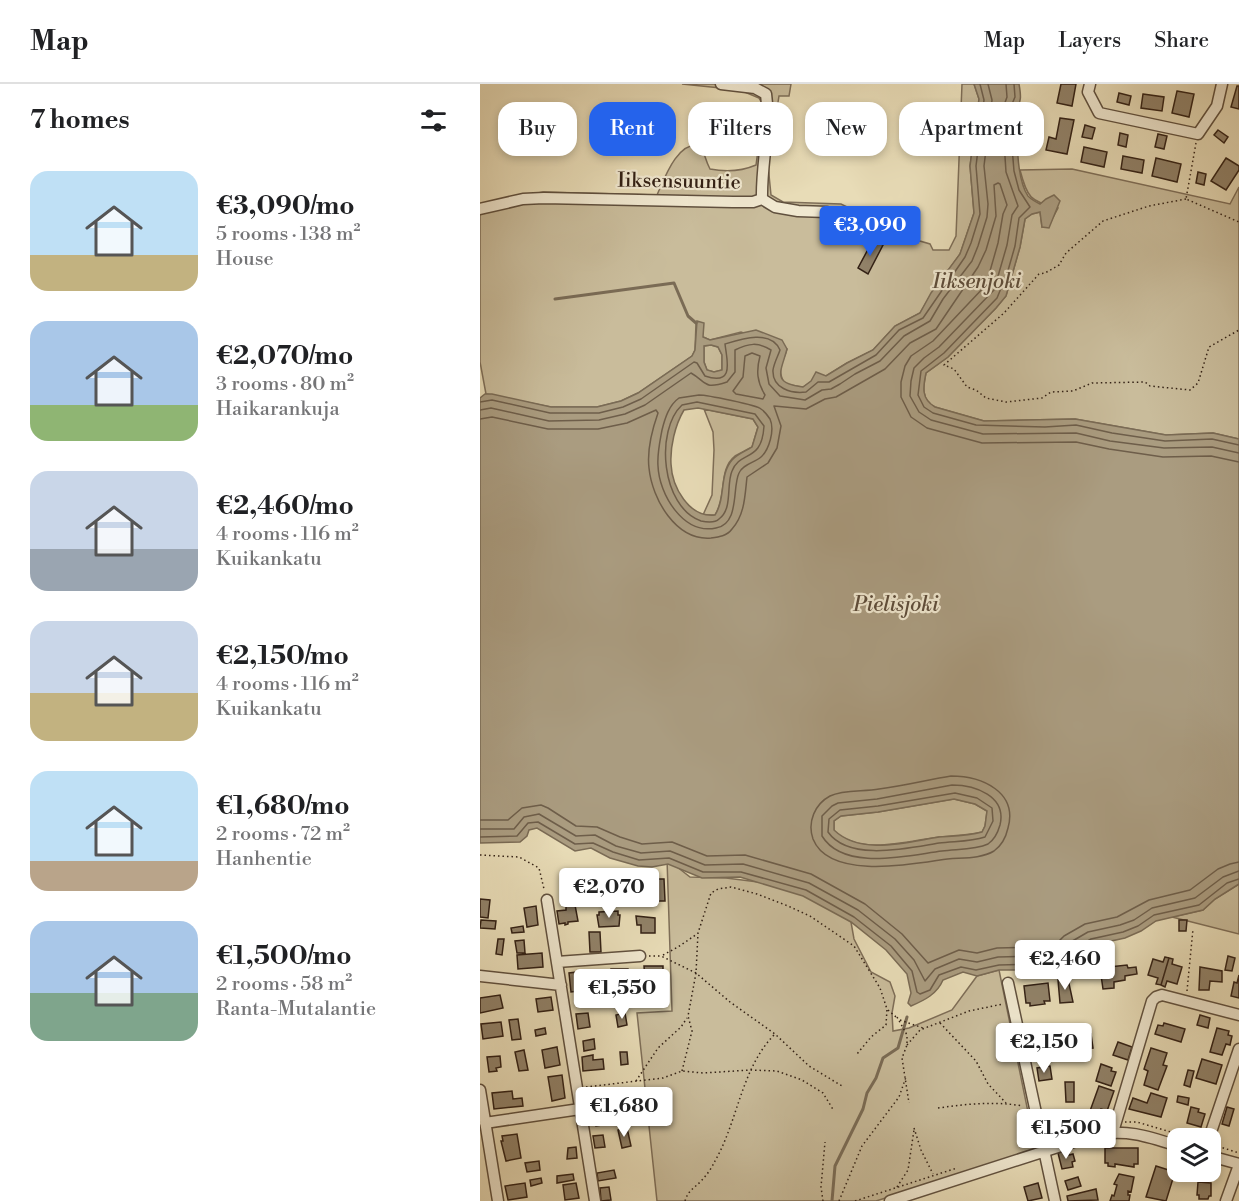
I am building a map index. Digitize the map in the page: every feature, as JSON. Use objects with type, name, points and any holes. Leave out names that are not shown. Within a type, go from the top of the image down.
[{"type":"street","name":"Iiksensuuntie","points":[[480,210],[513,201],[544,198],[733,202],[753,202],[762,199],[762,166],[769,109],[766,94],[755,88],[721,84]]},
{"type":"street","points":[[1090,84],[1088,92],[1099,113],[1198,134],[1218,106],[1222,84]]},
{"type":"street","points":[[762,199],[775,207],[827,212],[839,218],[846,227]]},
{"type":"street","points":[[546,900],[595,1201]]},
{"type":"street","points":[[557,962],[640,956]]},
{"type":"street","points":[[480,976],[561,985]]},
{"type":"street","points":[[1008,983],[1055,1201]]},
{"type":"street","points":[[1113,1132],[1152,1001],[1156,997],[1162,995],[1239,1015]]},
{"type":"street","points":[[1212,1128],[1239,1049]]},
{"type":"street","points":[[480,1090],[498,1201]]},
{"type":"street","points":[[485,1123],[580,1109]]},
{"type":"street","points":[[890,1201],[1095,1135],[1113,1132],[1138,1133],[1167,1142]]},
{"type":"street","points":[[1221,1159],[1239,1164],[1226,1201]]},
{"type":"path","points":[[1186,199],[1198,134]]},
{"type":"path","points":[[1239,222],[1186,199],[1149,206],[1103,221],[1066,253],[1059,264],[1046,273],[1039,274],[1004,313],[944,365],[954,369],[967,387],[976,390],[986,398],[1006,402],[1042,398],[1052,392],[1073,391],[1092,383],[1145,382],[1150,386],[1190,390],[1198,383],[1209,347],[1239,330]]},
{"type":"path","points":[[480,855],[519,857],[539,868],[546,900]]},
{"type":"path","points":[[635,1082],[658,1048],[681,1027],[688,1016],[696,973],[698,933],[711,893],[718,889],[731,887],[757,894],[810,916],[854,946],[880,988],[887,1009],[886,1025],[871,1037],[857,1054]]},
{"type":"path","points":[[1186,1001],[1193,929]]},
{"type":"path","points":[[640,956],[661,956],[678,948],[698,933]]},
{"type":"path","points":[[661,956],[696,973],[730,1002],[775,1034],[809,1066],[842,1086]]},
{"type":"path","points":[[909,1103],[902,1058],[907,1045],[920,1030],[969,1011],[1012,1003]]},
{"type":"path","points":[[887,1009],[902,1022],[925,1028]]},
{"type":"path","points":[[682,1071],[692,1031],[688,1016]]},
{"type":"path","points":[[897,1017],[907,1035],[907,1045]]},
{"type":"path","points":[[940,1022],[976,1061],[988,1084],[1006,1103]]},
{"type":"path","points":[[685,1201],[687,1193],[703,1179],[715,1161],[727,1137],[751,1070],[765,1044],[775,1034]]},
{"type":"path","points":[[577,1088],[663,1078],[682,1071],[703,1073],[777,1071],[802,1080],[824,1093],[834,1111]]},
{"type":"path","points":[[839,1201],[862,1146],[896,1103],[906,1077]]},
{"type":"path","points":[[938,1108],[974,1103],[1006,1103],[1035,1108]]},
{"type":"path","points":[[897,1188],[908,1170],[914,1128],[921,1150],[934,1176]]},
{"type":"path","points":[[823,1201],[821,1187],[825,1142]]},
{"type":"path","points":[[1221,1147],[1239,1153]]},
{"type":"shaded area","points":[[682,84],[791,84],[789,96],[779,96],[778,102],[762,102],[759,98],[740,90]]},
{"type":"shaded area","points":[[962,84],[974,84],[979,102],[961,102]]},
{"type":"shaded area","points":[[688,148],[688,156],[705,156],[710,169],[745,169],[756,165],[757,156],[769,156],[771,195],[783,202],[841,204],[913,239],[930,244],[933,250],[949,250],[956,236],[959,156],[971,156],[970,166],[974,213],[960,254],[920,313],[895,326],[873,350],[826,376],[821,375],[803,387],[785,384],[782,379],[781,366],[787,349],[741,332],[710,340],[703,337],[696,323],[695,350],[692,356],[638,393],[621,401],[597,407],[551,407],[486,394],[480,362],[480,204],[543,192],[657,195],[673,162]]},
{"type":"shaded area","points":[[1072,169],[1230,204],[1239,187],[1239,439],[1213,433],[1166,435],[1075,419],[984,421],[935,407],[927,400],[924,388],[926,373],[948,357],[1006,296],[1020,247],[1025,219],[1040,212],[1042,227],[1051,221],[1058,208],[1031,197],[1020,170]]},
{"type":"shaded area","points":[[704,346],[718,347],[722,355],[722,370],[714,372],[707,370],[704,362]]},
{"type":"shaded area","points":[[704,409],[753,419],[758,427],[752,447],[735,456],[726,468],[721,500],[715,515],[703,515],[712,495],[714,450],[713,432]]},
{"type":"shaded area","points":[[954,799],[975,804],[987,811],[982,832],[871,845],[845,839],[834,831],[834,821],[841,816]]},
{"type":"shaded area","points":[[667,859],[690,877],[726,878],[773,884],[808,893],[851,922],[854,939],[871,972],[890,982],[895,996],[892,1013],[893,1031],[909,1028],[952,1010],[977,976],[999,970],[1036,1151],[876,1201],[657,1201],[637,1013],[672,1011]]},
{"type":"shaded area","points":[[1239,884],[1239,934],[1172,917],[1203,910],[1215,899]]},
{"type":"water","name":"Pielisjoki","points":[[974,84],[1019,84],[1019,102],[979,102]]},
{"type":"water","name":"Pielisjoki","points":[[971,156],[1018,156],[1021,178],[1028,196],[1040,204],[1054,195],[1060,201],[1049,228],[1042,227],[1040,212],[1025,219],[1020,247],[1006,296],[948,357],[926,373],[925,396],[930,404],[984,421],[1075,419],[1166,435],[1213,433],[1239,439],[1239,884],[1215,899],[1203,910],[1156,921],[1125,938],[1093,945],[1076,955],[1073,961],[1065,966],[1042,970],[999,970],[977,976],[963,972],[943,980],[930,996],[911,1006],[908,1003],[911,993],[907,974],[886,950],[851,922],[803,896],[740,877],[702,878],[668,864],[652,867],[638,866],[610,858],[591,848],[575,851],[537,828],[529,830],[527,836],[520,842],[480,843],[480,398],[485,394],[492,394],[551,407],[597,407],[621,401],[638,393],[692,356],[695,350],[697,321],[704,323],[703,337],[710,340],[756,330],[782,340],[787,349],[781,370],[782,379],[786,383],[803,387],[811,381],[816,372],[826,376],[873,350],[895,326],[920,313],[931,293],[960,254],[974,213],[970,166]],"holes":[[[704,346],[718,347],[722,355],[722,370],[714,372],[707,370],[704,362]],[[698,408],[753,419],[758,427],[752,447],[736,456],[728,466],[715,515],[697,512],[690,506],[679,491],[672,473],[671,450],[681,416],[684,410]],[[954,799],[975,804],[987,811],[982,832],[899,844],[871,845],[857,843],[834,830],[834,821],[841,816]]]},
{"type":"building","points":[[1061,84],[1076,84],[1072,106],[1057,103]]},
{"type":"building","points":[[1237,86],[1239,86],[1239,109],[1231,107]]},
{"type":"building","points":[[1177,91],[1194,94],[1189,117],[1172,113]]},
{"type":"building","points":[[1119,93],[1131,96],[1129,105],[1117,102]]},
{"type":"building","points":[[1143,94],[1164,97],[1162,111],[1141,108]]},
{"type":"building","points":[[1060,118],[1074,120],[1067,154],[1046,150],[1049,137],[1056,139]]},
{"type":"building","points":[[1085,125],[1095,128],[1092,139],[1082,137]]},
{"type":"building","points":[[1218,130],[1228,137],[1224,143],[1214,135]]},
{"type":"building","points":[[1120,133],[1128,135],[1126,147],[1118,145]]},
{"type":"building","points":[[1158,134],[1167,136],[1164,149],[1155,147]]},
{"type":"building","points":[[1084,147],[1107,152],[1104,167],[1081,162]]},
{"type":"building","points":[[1123,156],[1144,160],[1142,173],[1121,169]]},
{"type":"building","points":[[1156,158],[1181,164],[1177,182],[1152,176]]},
{"type":"building","points":[[1226,158],[1239,166],[1239,170],[1226,190],[1211,181]]},
{"type":"building","points":[[1198,172],[1206,174],[1204,185],[1196,183]]},
{"type":"building","points":[[873,240],[883,245],[868,274],[858,268]]},
{"type":"building","points":[[655,879],[664,879],[665,901],[656,901]]},
{"type":"building","points":[[585,886],[585,891],[570,893],[569,888]]},
{"type":"building","points":[[480,899],[490,900],[488,918],[480,917]]},
{"type":"building","points":[[575,905],[578,921],[568,922],[565,925],[565,923],[559,924],[557,911],[566,910],[566,906]]},
{"type":"building","points":[[536,906],[538,925],[527,927],[524,908]]},
{"type":"building","points":[[618,911],[619,926],[599,927],[597,915],[599,912]]},
{"type":"building","points":[[636,916],[655,918],[655,933],[641,933],[641,925],[637,925]]},
{"type":"building","points":[[481,920],[496,921],[495,929],[480,928]]},
{"type":"building","points":[[1179,920],[1187,920],[1186,931],[1179,931]]},
{"type":"building","points":[[523,926],[524,932],[512,933],[511,928]]},
{"type":"building","points":[[589,932],[600,932],[601,952],[590,952]]},
{"type":"building","points":[[498,939],[504,939],[502,955],[496,954]]},
{"type":"building","points":[[524,940],[525,953],[517,953],[515,941]]},
{"type":"building","points":[[542,953],[543,967],[518,969],[517,955]]},
{"type":"building","points":[[1228,956],[1235,958],[1232,971],[1225,970]]},
{"type":"building","points":[[1165,957],[1169,958],[1161,985],[1156,984],[1158,978],[1148,975],[1153,959],[1163,962]]},
{"type":"building","points":[[1088,958],[1090,963],[1077,966],[1076,962]]},
{"type":"building","points":[[1169,958],[1173,959],[1172,964],[1182,967],[1177,984],[1167,981],[1165,987],[1161,985]]},
{"type":"building","points":[[1127,965],[1128,968],[1136,967],[1137,974],[1125,976],[1125,980],[1114,982],[1114,988],[1103,989],[1100,968]]},
{"type":"building","points":[[644,966],[663,966],[663,979],[645,980]]},
{"type":"building","points":[[1200,967],[1222,971],[1222,982],[1210,981],[1209,990],[1199,990]]},
{"type":"building","points":[[611,969],[628,969],[629,982],[611,983]]},
{"type":"building","points":[[585,971],[587,990],[571,992],[569,973]]},
{"type":"building","points":[[1239,975],[1239,998],[1231,996],[1234,982],[1237,983]]},
{"type":"building","points":[[1068,979],[1073,1002],[1060,1003],[1058,980]]},
{"type":"building","points":[[646,982],[647,997],[640,998],[639,983]]},
{"type":"building","points":[[1048,983],[1050,1001],[1030,1006],[1030,1003],[1026,1003],[1024,986]]},
{"type":"building","points":[[605,984],[613,984],[613,998],[605,999]]},
{"type":"building","points":[[500,995],[503,1008],[480,1013],[480,998]]},
{"type":"building","points":[[551,997],[553,1010],[538,1012],[536,999]]},
{"type":"building","points":[[588,1013],[590,1027],[578,1029],[576,1014]]},
{"type":"building","points":[[625,1013],[627,1025],[618,1027],[616,1015]]},
{"type":"building","points":[[1200,1015],[1210,1018],[1208,1028],[1197,1025]]},
{"type":"building","points":[[518,1019],[521,1039],[512,1040],[509,1020]]},
{"type":"building","points":[[501,1022],[503,1036],[483,1039],[481,1024]]},
{"type":"building","points":[[1164,1023],[1185,1029],[1181,1042],[1155,1034],[1158,1025],[1163,1026]]},
{"type":"building","points":[[545,1028],[546,1034],[536,1036],[535,1030]]},
{"type":"building","points":[[1049,1028],[1052,1043],[1049,1043],[1050,1048],[1037,1051],[1032,1031]]},
{"type":"building","points":[[1217,1028],[1229,1031],[1228,1035],[1232,1036],[1230,1045],[1226,1044],[1222,1055],[1210,1052]]},
{"type":"building","points":[[1074,1030],[1074,1047],[1064,1047],[1064,1031]]},
{"type":"building","points":[[1091,1034],[1093,1048],[1083,1049],[1081,1036]]},
{"type":"building","points":[[594,1039],[595,1049],[584,1051],[583,1041]]},
{"type":"building","points":[[1118,1042],[1132,1047],[1128,1060],[1113,1055]]},
{"type":"building","points":[[557,1047],[560,1065],[545,1068],[542,1050]]},
{"type":"building","points":[[1151,1048],[1167,1053],[1163,1065],[1167,1066],[1158,1090],[1144,1085],[1148,1071],[1144,1069]]},
{"type":"building","points":[[524,1050],[528,1070],[519,1071],[515,1052]]},
{"type":"building","points":[[620,1052],[627,1052],[628,1064],[621,1065]]},
{"type":"building","points":[[593,1055],[593,1060],[603,1059],[604,1069],[583,1071],[582,1057]]},
{"type":"building","points":[[500,1056],[501,1067],[496,1068],[497,1071],[489,1072],[487,1057]]},
{"type":"building","points":[[1202,1059],[1222,1065],[1216,1084],[1196,1078]]},
{"type":"building","points":[[1101,1064],[1116,1072],[1111,1086],[1096,1081]]},
{"type":"building","points":[[1050,1066],[1052,1079],[1039,1081],[1037,1068]]},
{"type":"building","points":[[1188,1070],[1194,1071],[1190,1087],[1184,1085]]},
{"type":"building","points":[[562,1075],[565,1098],[552,1101],[548,1077]]},
{"type":"building","points":[[1065,1082],[1074,1082],[1074,1102],[1066,1102]]},
{"type":"building","points":[[1099,1086],[1114,1091],[1107,1111],[1101,1109],[1100,1114],[1090,1111]]},
{"type":"building","points":[[512,1091],[513,1099],[522,1098],[523,1106],[494,1109],[492,1093]]},
{"type":"building","points":[[1151,1093],[1167,1098],[1161,1117],[1129,1109],[1133,1098],[1147,1103]]},
{"type":"building","points":[[1178,1096],[1189,1098],[1188,1105],[1177,1102]]},
{"type":"building","points":[[603,1098],[605,1115],[608,1114],[609,1124],[596,1126],[596,1122],[591,1122],[589,1100]]},
{"type":"building","points":[[1191,1107],[1205,1114],[1201,1127],[1187,1123]]},
{"type":"building","points":[[1227,1107],[1234,1109],[1229,1126],[1222,1124]]},
{"type":"building","points":[[1059,1112],[1063,1125],[1051,1129],[1047,1115]]},
{"type":"building","points":[[627,1128],[631,1146],[622,1148],[618,1130]]},
{"type":"building","points":[[517,1134],[521,1158],[506,1161],[502,1136]]},
{"type":"building","points":[[603,1135],[605,1147],[595,1148],[593,1136]]},
{"type":"building","points":[[576,1147],[577,1158],[567,1159],[568,1148]]},
{"type":"building","points":[[1105,1148],[1138,1148],[1138,1164],[1134,1164],[1134,1167],[1115,1164],[1115,1167],[1108,1166],[1108,1163],[1105,1163]]},
{"type":"building","points":[[1068,1150],[1069,1155],[1073,1154],[1075,1161],[1072,1162],[1073,1167],[1062,1169],[1058,1153]]},
{"type":"building","points":[[539,1161],[540,1170],[527,1172],[525,1163]]},
{"type":"building","points":[[1156,1166],[1167,1169],[1167,1182],[1172,1182],[1166,1201],[1146,1197]]},
{"type":"building","points":[[614,1170],[616,1178],[598,1181],[597,1173]]},
{"type":"building","points":[[573,1174],[574,1180],[557,1183],[557,1176]]},
{"type":"building","points":[[1119,1174],[1134,1177],[1131,1192],[1128,1191],[1129,1201],[1110,1201],[1112,1195],[1114,1196],[1117,1185],[1114,1184]]},
{"type":"building","points":[[1078,1177],[1081,1186],[1068,1190],[1065,1181]]},
{"type":"building","points":[[541,1178],[542,1183],[531,1186],[530,1180]]},
{"type":"building","points":[[1198,1182],[1211,1183],[1211,1196],[1208,1199],[1199,1199]]},
{"type":"building","points":[[525,1183],[527,1197],[508,1200],[505,1186]]},
{"type":"building","points":[[576,1183],[579,1198],[565,1200],[563,1185]]},
{"type":"building","points":[[1038,1183],[1042,1198],[1028,1201],[1024,1187]]},
{"type":"building","points":[[609,1187],[611,1200],[601,1201],[600,1188]]},
{"type":"building","points":[[1096,1189],[1098,1200],[1068,1201],[1067,1196]]},
{"type":"waterway","points":[[555,299],[674,283],[688,316],[696,323]]},
{"type":"waterway","points":[[832,1201],[835,1166],[863,1109],[867,1093],[876,1078],[883,1058],[898,1048],[907,1017]]},
{"type":"water label","name":"Iiksenjoki","points":[[977,282]]}]
